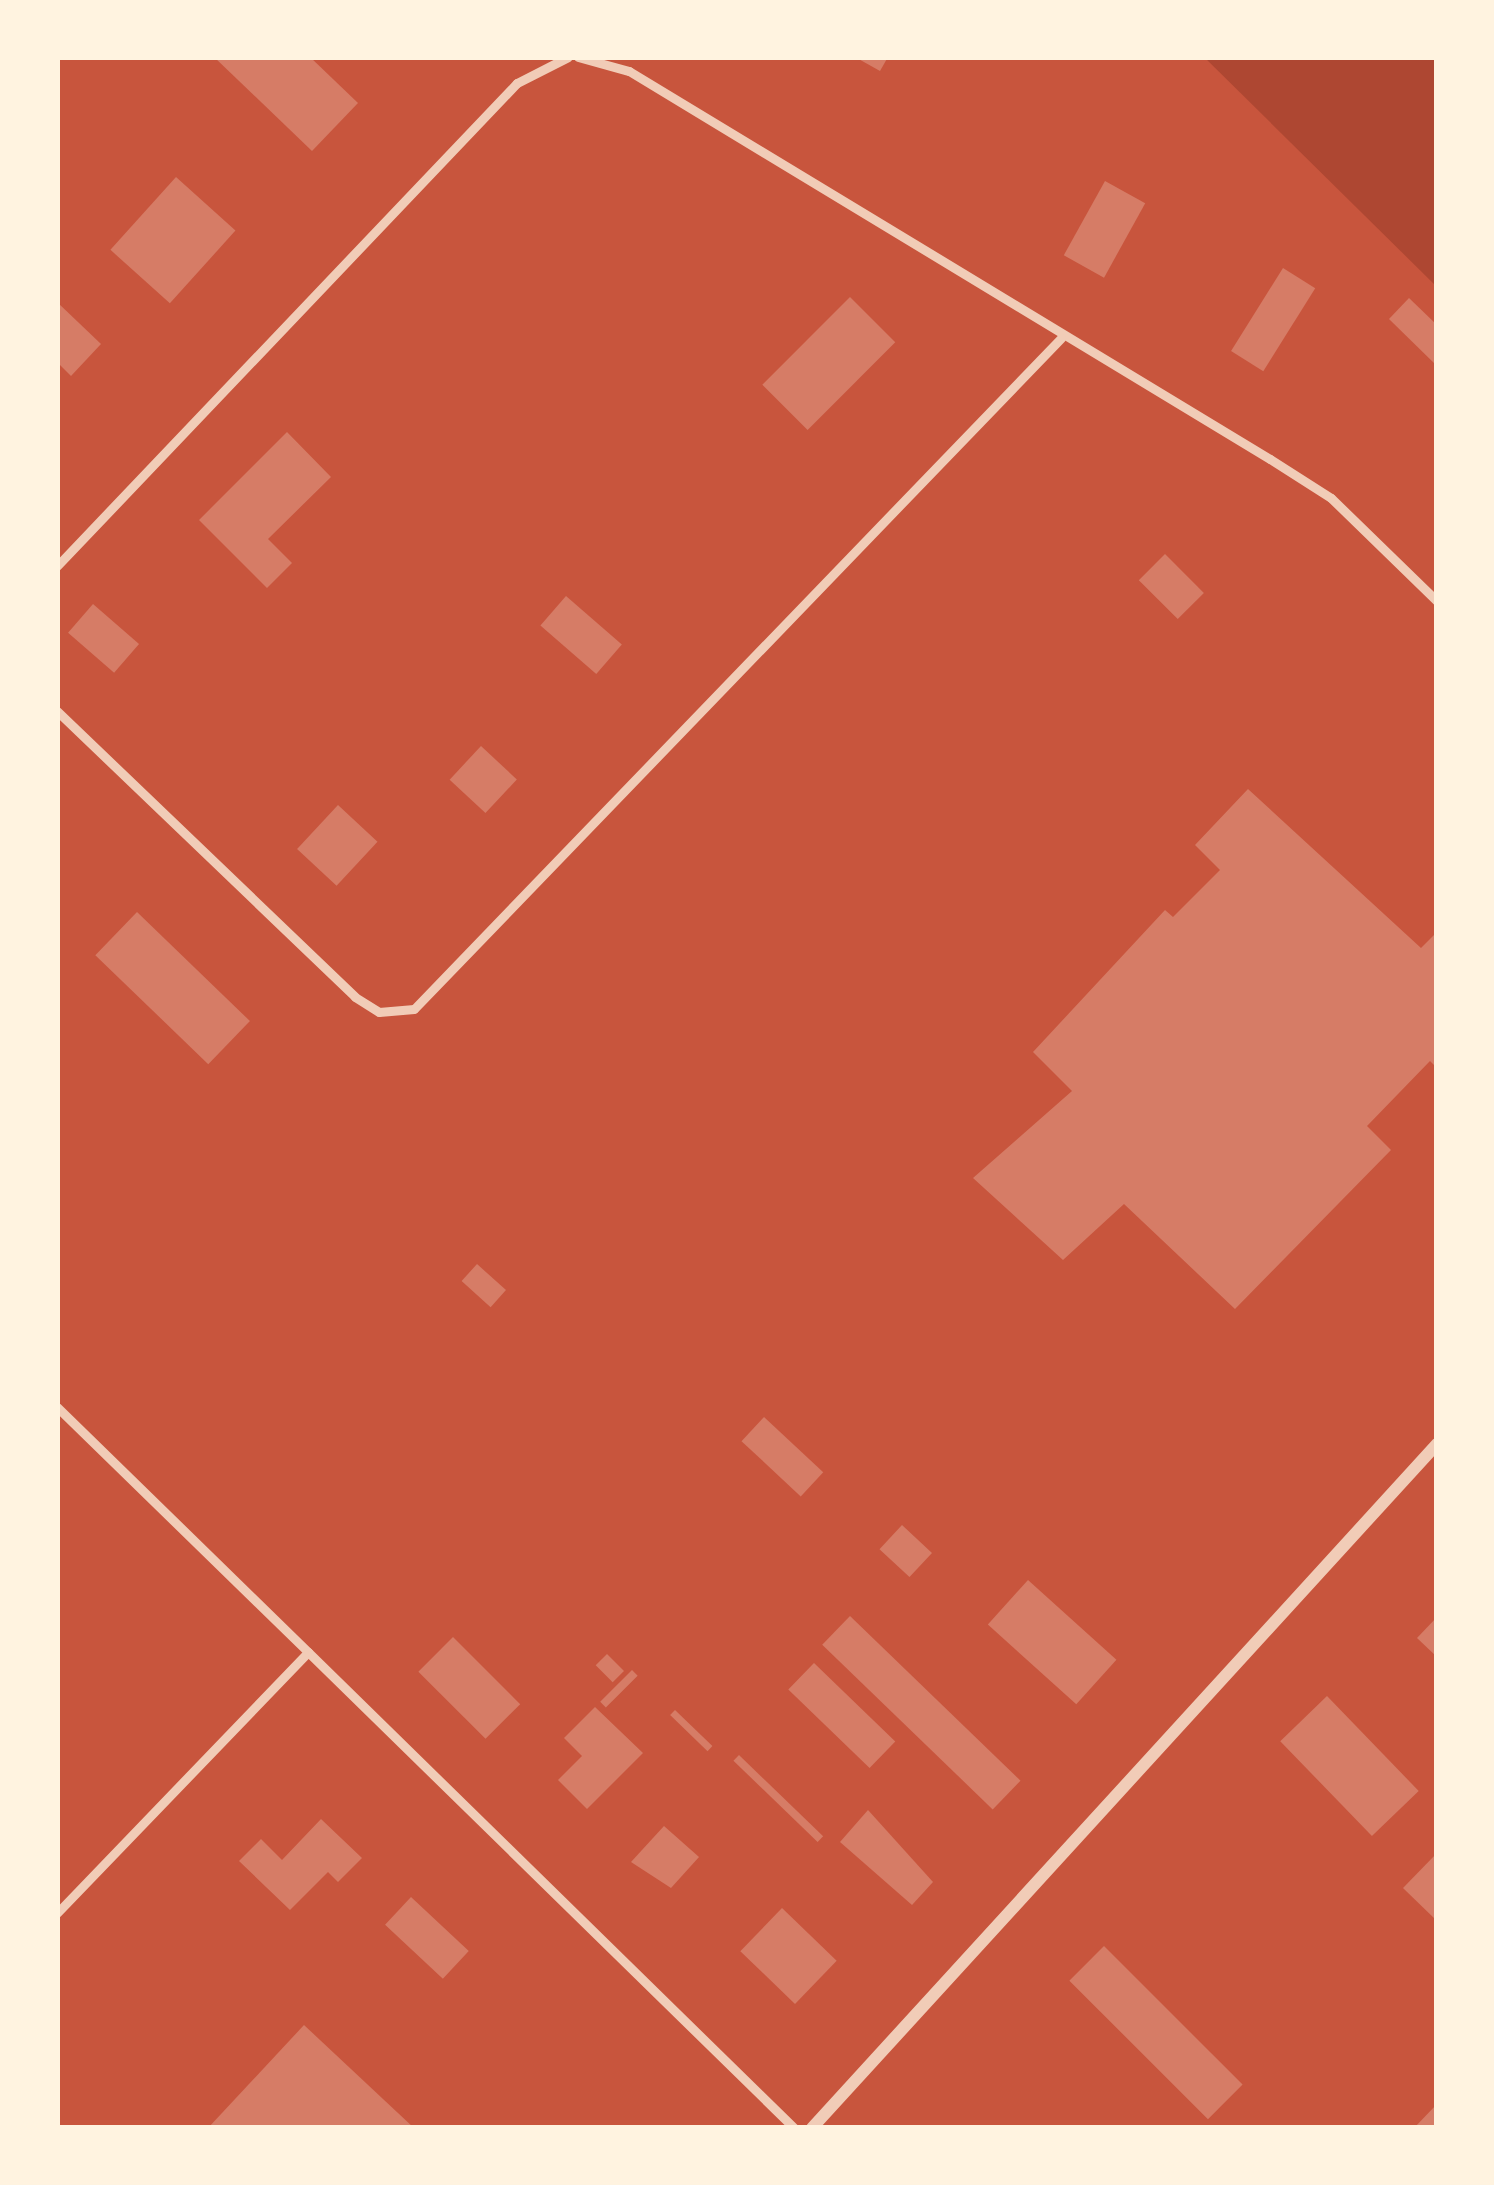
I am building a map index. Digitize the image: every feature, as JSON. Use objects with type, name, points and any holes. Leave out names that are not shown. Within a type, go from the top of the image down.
[{"type":"street","points":[[57,566],[517,83],[568,57]]},
{"type":"street","points":[[578,57],[629,71],[1330,498],[1437,601]]},
{"type":"street","points":[[57,711],[355,997],[396,1016],[433,995],[1061,338]]},
{"type":"street","points":[[57,1407],[794,2128]]},
{"type":"street","points":[[812,2128],[1437,1444]]},
{"type":"street","points":[[57,1913],[308,1652]]},
{"type":"shaded area","points":[[1204,57],[1437,57],[1437,287]]},
{"type":"building","points":[[214,57],[310,57],[358,103],[312,151]]},
{"type":"building","points":[[855,57],[888,57],[880,71]]},
{"type":"building","points":[[176,177],[235,231],[170,303],[110,250]]},
{"type":"building","points":[[1105,181],[1145,203],[1104,278],[1064,255]]},
{"type":"building","points":[[1283,268],[1315,288],[1263,371],[1231,351]]},
{"type":"building","points":[[850,297],[895,342],[808,430],[762,385]]},
{"type":"building","points":[[1409,298],[1437,325],[1437,366],[1389,319]]},
{"type":"building","points":[[57,302],[101,344],[71,376],[57,362]]},
{"type":"building","points":[[287,432],[331,477],[268,539],[292,563],[267,588],[199,520]]},
{"type":"building","points":[[1165,554],[1204,593],[1178,619],[1139,580]]},
{"type":"building","points":[[566,596],[622,645],[596,674],[540,625]]},
{"type":"building","points":[[93,604],[139,644],[114,673],[68,633]]},
{"type":"building","points":[[481,746],[517,779],[485,813],[450,780]]},
{"type":"building","points":[[1248,789],[1421,948],[1437,932],[1437,1068],[1430,1061],[1367,1126],[1391,1150],[1235,1309],[1124,1204],[1063,1260],[973,1178],[1072,1091],[1033,1052],[1165,910],[1173,917],[1220,870],[1195,845]]},
{"type":"building","points":[[338,805],[377,842],[337,886],[297,849]]},
{"type":"building","points":[[137,912],[250,1021],[208,1064],[95,955]]},
{"type":"building","points":[[477,1264],[506,1290],[491,1307],[462,1281]]},
{"type":"building","points":[[764,1417],[823,1472],[801,1496],[741,1441]]},
{"type":"building","points":[[902,1525],[932,1553],[909,1577],[879,1549]]},
{"type":"building","points":[[1028,1580],[1116,1660],[1076,1704],[988,1625]]},
{"type":"building","points":[[850,1616],[1020,1781],[993,1809],[822,1645]]},
{"type":"building","points":[[1437,1617],[1437,1657],[1417,1638]]},
{"type":"building","points":[[453,1637],[520,1704],[486,1739],[418,1672]]},
{"type":"building","points":[[607,1654],[624,1671],[613,1682],[596,1665]]},
{"type":"building","points":[[814,1663],[895,1741],[870,1768],[788,1690]]},
{"type":"building","points":[[632,1670],[638,1676],[606,1707],[600,1702]]},
{"type":"building","points":[[1327,1696],[1419,1791],[1372,1836],[1280,1741]]},
{"type":"building","points":[[595,1707],[643,1753],[587,1809],[558,1780],[582,1756],[564,1738]]},
{"type":"building","points":[[675,1710],[712,1746],[708,1751],[670,1715]]},
{"type":"building","points":[[739,1755],[823,1836],[818,1842],[733,1761]]},
{"type":"building","points":[[868,1810],[933,1882],[912,1905],[840,1842]]},
{"type":"building","points":[[321,1819],[362,1858],[338,1882],[328,1872],[290,1910],[239,1861],[261,1839],[282,1860]]},
{"type":"building","points":[[664,1826],[699,1857],[671,1888],[631,1862]]},
{"type":"building","points":[[1437,1853],[1437,1921],[1403,1888]]},
{"type":"building","points":[[411,1897],[469,1951],[443,1979],[385,1925]]},
{"type":"building","points":[[782,1908],[837,1961],[795,2004],[740,1951]]},
{"type":"building","points":[[1104,1946],[1243,2085],[1208,2119],[1069,1981]]},
{"type":"building","points":[[304,2025],[414,2128],[208,2128]]},
{"type":"building","points":[[1437,2104],[1437,2128],[1414,2128]]}]
